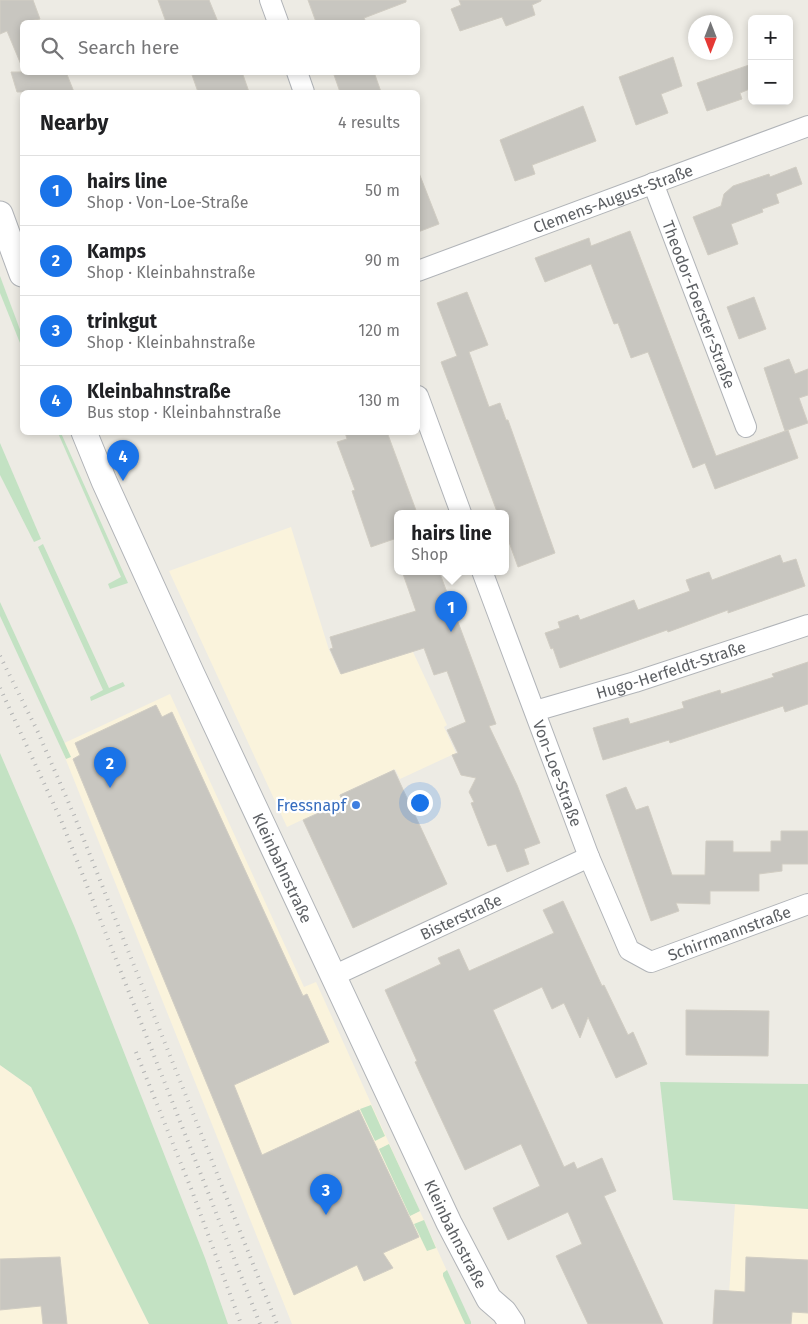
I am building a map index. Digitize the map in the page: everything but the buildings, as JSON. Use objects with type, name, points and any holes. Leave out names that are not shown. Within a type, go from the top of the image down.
[{"type":"street","points":[[270,0],[277,20]]},
{"type":"street","points":[[298,75],[303,90]]},
{"type":"street","name":"Clemens-August-Straße","points":[[420,270],[808,126]]},
{"type":"street","name":"Theodor-Foerster-Straße","points":[[653,183],[746,427]]},
{"type":"street","points":[[0,214],[20,269]]},
{"type":"street","points":[[420,401],[460,510]]},
{"type":"street","name":"Kleinbahnstraße","points":[[85,435],[121,519],[449,1223],[489,1299],[504,1312],[512,1324]]},
{"type":"street","name":"Von-Loe-Straße","points":[[484,575],[589,857],[629,950],[650,962]]},
{"type":"street","name":"Hugo-Herfeldt-Straße","points":[[535,711],[644,680],[808,625]]},
{"type":"street","name":"Bisterstraße","points":[[333,976],[589,857]]},
{"type":"street","name":"Schirrmannstraße","points":[[650,962],[808,904]]},
{"type":"street","name":"Kleinbahnstraße","points":[[489,1299],[490,1316],[493,1324]]},
{"type":"shaded area","points":[[291,527],[329,650],[340,674],[413,652],[447,725],[444,727],[456,753],[400,779],[395,769],[339,795],[342,801],[287,827],[169,571]]},
{"type":"shaded area","points":[[170,694],[304,987],[316,982],[471,1324],[292,1324],[60,745]]},
{"type":"shaded area","points":[[0,1065],[31,1087],[149,1324],[0,1324]]},
{"type":"shaded area","points":[[735,1204],[808,1209],[808,1324],[727,1324]]},
{"type":"green space","points":[[0,276],[20,330],[20,343],[0,293]]},
{"type":"green space","points":[[59,435],[62,435],[128,583],[110,589],[108,584],[121,577]]},
{"type":"green space","points":[[0,443],[41,539],[34,542],[0,475]]},
{"type":"green space","points":[[43,544],[109,688],[123,682],[125,686],[91,701],[90,697],[103,690],[38,547]]},
{"type":"green space","points":[[0,602],[71,757],[66,759],[0,616]]},
{"type":"green space","points":[[0,753],[75,928],[205,1258],[228,1324],[149,1324],[31,1087],[0,1065]]},
{"type":"green space","points":[[660,1082],[808,1084],[808,1209],[673,1200]]},
{"type":"green space","points":[[371,1105],[385,1136],[375,1141],[360,1109]]},
{"type":"green space","points":[[389,1144],[420,1211],[410,1216],[379,1149]]},
{"type":"green space","points":[[424,1220],[436,1248],[427,1251],[414,1224]]},
{"type":"green space","points":[[447,1270],[471,1324],[465,1324],[443,1276],[443,1273]]},
{"type":"railway","points":[[0,656],[37,730],[74,815],[277,1324]]},
{"type":"railway","points":[[0,688],[61,820],[260,1324]]},
{"type":"railway","points":[[136,1052],[192,1191],[241,1324]]},
{"type":"place","name":"Kleinbahnstraße","points":[[123,481]]},
{"type":"place","name":"hairs line","points":[[451,632]]},
{"type":"place","name":"Kamps","points":[[110,788]]},
{"type":"place","name":"Fressnapf","points":[[356,805]]},
{"type":"place","name":"trinkgut","points":[[326,1215]]}]
